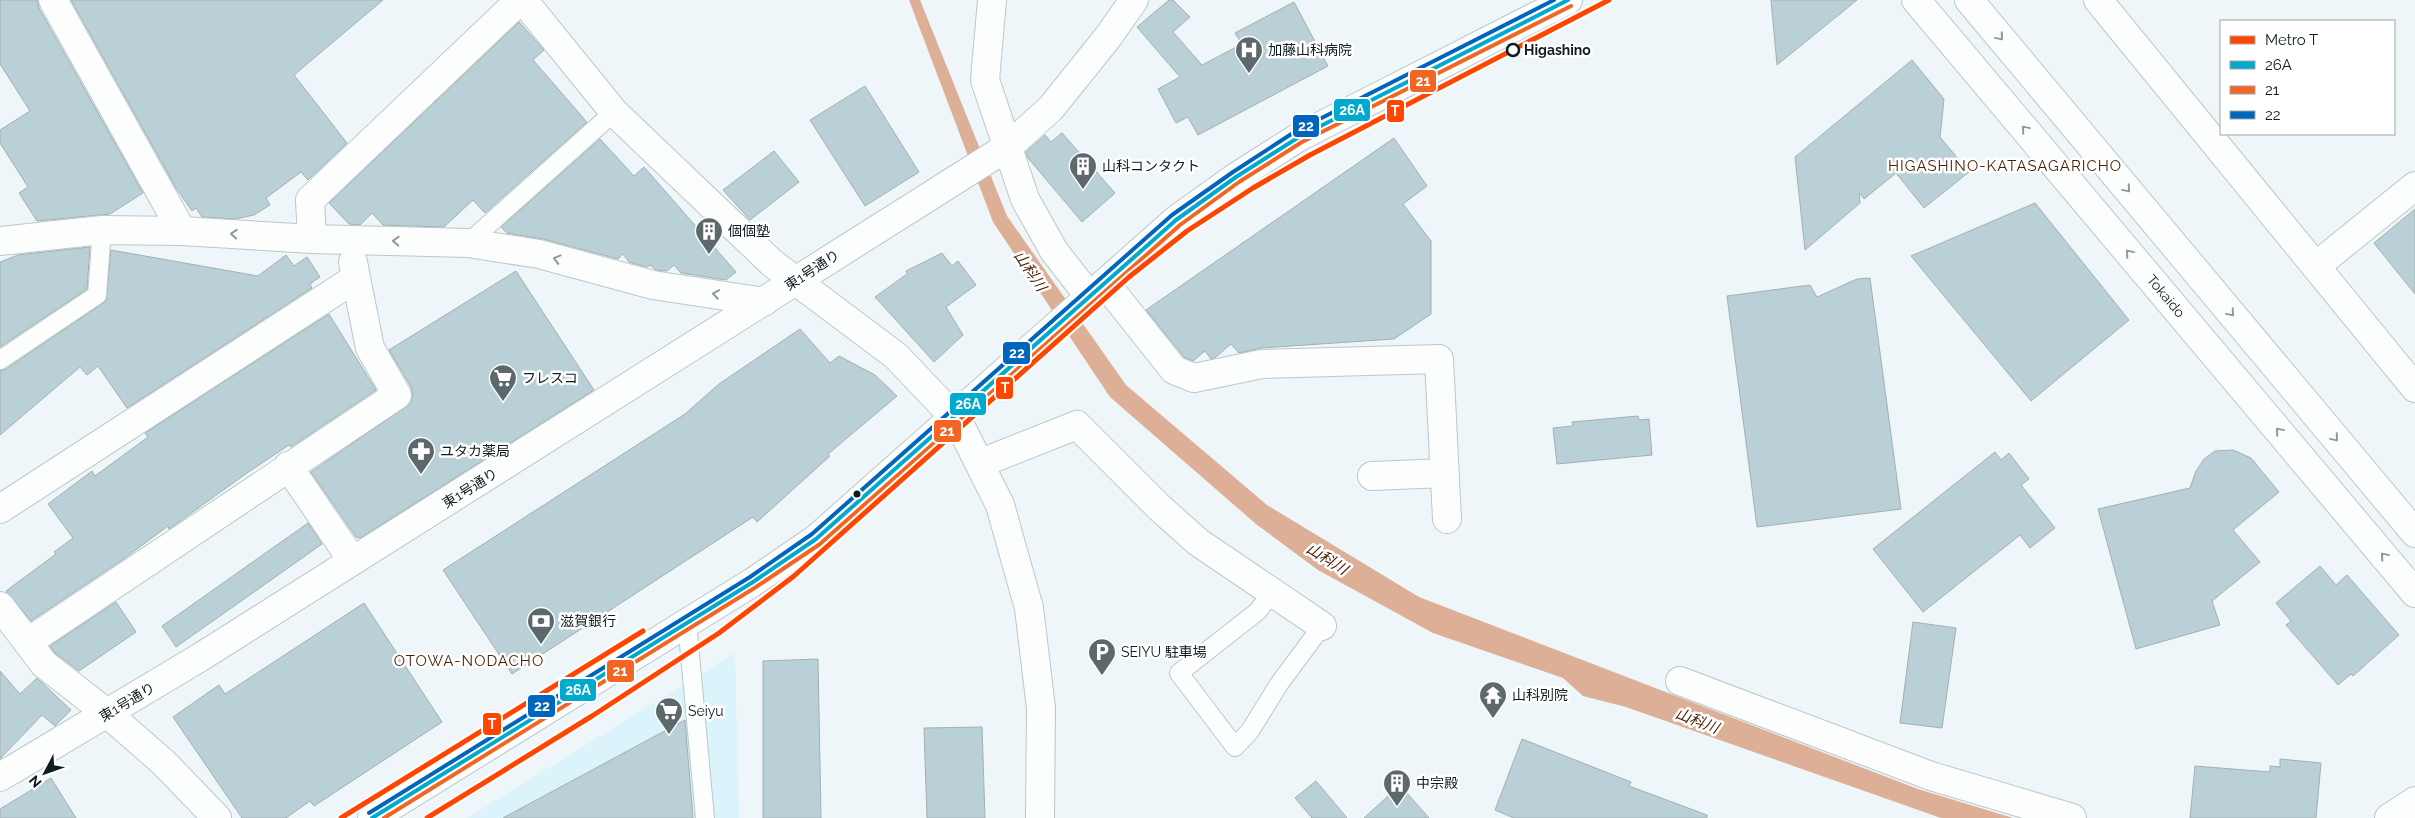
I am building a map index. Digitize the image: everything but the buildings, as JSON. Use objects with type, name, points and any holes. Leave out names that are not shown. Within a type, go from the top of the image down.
[{"type":"main road","points":[[53,0],[182,231]]},
{"type":"main road","points":[[312,239],[310,200],[522,0],[614,112],[772,263],[896,356],[954,417],[981,463],[1000,505],[1029,608],[1041,708],[1040,818]]},
{"type":"main road","points":[[992,0],[985,80],[1003,150],[1025,199],[1054,251],[1092,294],[1174,370],[1194,378],[1262,364],[1439,359],[1447,519]]},
{"type":"main road","name":"東1号通り","points":[[0,777],[108,714],[352,560],[504,467],[764,302],[795,280],[1003,150],[1052,108],[1108,37],[1134,0]]},
{"type":"main road","points":[[372,818],[752,582],[816,539],[1176,220],[1236,177],[1299,137],[1568,0]]},
{"type":"main road","name":"Tokaido","points":[[1916,0],[2415,593]]},
{"type":"main road","points":[[1968,0],[2415,533]]},
{"type":"main road","points":[[2098,0],[2415,388]]},
{"type":"main road","points":[[2316,266],[2415,186]]},
{"type":"main road","points":[[0,241],[102,230],[182,231],[312,239],[468,243],[539,254],[653,285],[764,302]]},
{"type":"main road","points":[[28,642],[288,466],[397,395],[370,348],[348,240]]},
{"type":"main road","points":[[0,509],[356,278]]},
{"type":"main road","points":[[981,463],[1077,425],[1160,508],[1198,542],[1322,626]]},
{"type":"main road","points":[[288,466],[352,560]]},
{"type":"main road","points":[[1372,476],[1444,472]]},
{"type":"main road","points":[[0,606],[44,664],[108,714],[164,763],[217,818]]},
{"type":"main road","points":[[1680,681],[1931,776],[2072,818]]},
{"type":"main road","points":[[2389,818],[2415,802]]},
{"type":"lane","points":[[468,243],[614,112]]},
{"type":"lane","points":[[0,360],[97,295],[102,230]]},
{"type":"lane","points":[[1272,592],[1258,611],[1179,674],[1235,747],[1250,732],[1279,684],[1322,626]]},
{"type":"lane","points":[[687,622],[705,818]]},
{"type":"shaded area","name":"Seiyu","points":[[735,653],[739,818],[467,818]]},
{"type":"water","name":"山科川","points":[[909,0],[920,0],[1007,216],[1126,385],[1267,505],[1419,597],[1918,789],[2013,818],[1941,818],[1626,707],[1583,696],[1563,678],[1433,633],[1318,570],[1256,524],[1110,397],[993,222]]},
{"type":"metro line","name":"T","points":[[427,818],[592,716],[719,633],[794,576],[1129,277],[1187,231],[1253,188],[1310,155],[1609,0]]},
{"type":"metro line","name":"T","points":[[341,818],[643,631]]},
{"type":"transit line","name":"22","points":[[369,813],[750,577],[812,534],[1172,215],[1233,172],[1296,131],[1554,0]]},
{"type":"transit line","name":"26A","points":[[372,818],[753,582],[816,539],[1176,220],[1236,177],[1299,137],[1568,0]]},
{"type":"transit line","name":"21","points":[[384,818],[756,587],[820,544],[1180,225],[1239,182],[1302,142],[1571,6]]},
{"type":"place","name":"Higashino","points":[[1513,50]]},
{"type":"place","name":"加藤山科病院","points":[[1249,74]]},
{"type":"place","name":"山科コンタクト","points":[[1083,190]]},
{"type":"place","name":"個個塾","points":[[709,255]]},
{"type":"place","name":"フレスコ","points":[[503,402]]},
{"type":"place","name":"ユタカ薬局","points":[[421,475]]},
{"type":"place","name":"滋賀銀行","points":[[541,645]]},
{"type":"place","name":"SEIYU 駐車場","points":[[1102,676]]},
{"type":"place","name":"山科別院","points":[[1493,719]]},
{"type":"place","name":"Seiyu","points":[[669,735]]},
{"type":"place","name":"中宗殿","points":[[1397,807]]},
{"type":"district","name":"HIGASHINO-KATASAGARICHO","points":[[2005,166]]},
{"type":"district","name":"OTOWA-NODACHO","points":[[469,661]]}]
